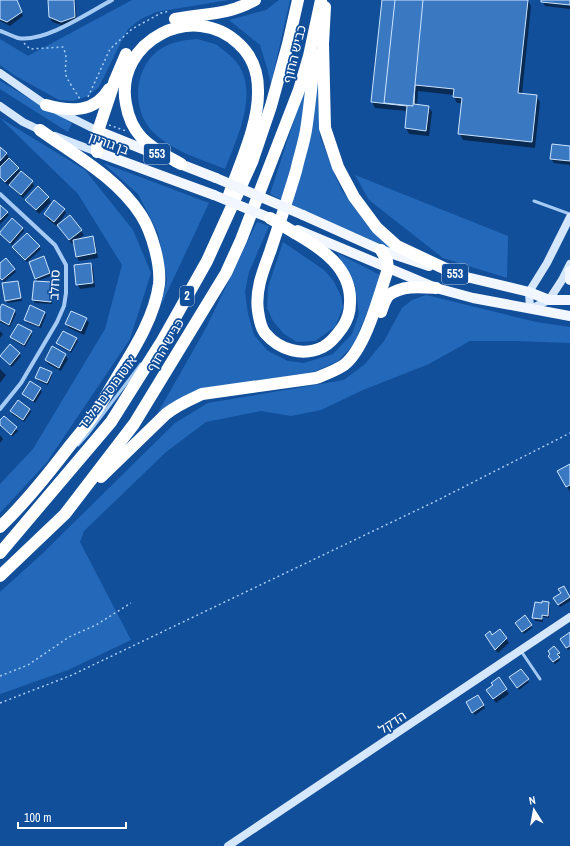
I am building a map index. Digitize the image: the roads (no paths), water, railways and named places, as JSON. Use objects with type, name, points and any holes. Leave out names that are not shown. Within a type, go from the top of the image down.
[{"type":"highway","points":[[97,152],[99,126],[115,80],[126,55],[139,38],[149,29],[177,18],[217,14],[230,11],[255,0]]},
{"type":"highway","name":"כביש החוף","points":[[0,553],[111,422],[162,342],[207,261],[252,162],[271,106],[298,0]]},
{"type":"highway","points":[[270,218],[295,231],[320,248],[340,268],[346,281],[351,302],[349,314],[345,324],[335,338],[324,347],[301,352],[293,351],[277,344],[264,332],[258,310],[257,298],[261,275],[270,252],[295,172],[306,131],[322,0]]},
{"type":"highway","name":"כביש החוף","points":[[0,576],[65,514],[134,424],[226,273],[241,240],[299,90],[309,56],[322,0]]},
{"type":"highway","points":[[326,0],[323,44],[325,128],[338,167],[359,203],[377,228],[397,246],[465,278]]},
{"type":"highway","points":[[181,164],[162,154],[147,143],[136,129],[126,107],[124,89],[125,79],[133,59],[145,43],[154,36],[179,26],[201,25],[219,30],[231,37],[248,54],[256,72],[258,81],[258,101],[255,118],[207,261]]},
{"type":"highway","points":[[46,105],[66,109],[82,108],[94,105],[101,101],[115,80]]},
{"type":"highway","points":[[0,527],[40,484],[93,416],[131,354],[146,325],[156,300],[159,283],[159,272],[149,230],[142,216],[130,200],[102,174],[40,130]]},
{"type":"highway","points":[[296,382],[316,378],[334,371],[345,364],[364,340],[388,269],[387,261],[382,250]]},
{"type":"highway","points":[[65,514],[137,441],[176,406],[202,394],[328,377],[344,370],[357,358],[372,333],[385,301],[389,295],[411,287],[436,288]]},
{"type":"main road","name":"553","points":[[99,126],[181,164],[382,250],[465,278],[529,292],[549,300],[570,300]]},
{"type":"main road","name":"בן גוריון","points":[[97,152],[214,195],[270,218]]},
{"type":"main road","name":"553","points":[[295,231],[436,288],[472,298],[570,316]]},
{"type":"main road","points":[[570,271],[570,280]]},
{"type":"street","points":[[0,31],[18,38],[38,37],[59,29],[112,0]]},
{"type":"street","name":"בן גוריון","points":[[0,73],[46,105],[99,126]]},
{"type":"street","name":"בן גוריון","points":[[0,106],[23,122],[97,152]]},
{"type":"street","name":"סחלב","points":[[0,194],[55,245],[66,266],[66,293],[64,306],[57,322],[21,383],[0,409]]},
{"type":"street","points":[[570,217],[529,292],[530,309],[549,300],[570,264]]},
{"type":"street","name":"הדקל","points":[[229,846],[570,617]]},
{"type":"lane","points":[[534,201],[570,214]]},
{"type":"lane","points":[[156,342],[182,305]]},
{"type":"lane","name":"אוטובוסים בלבד","points":[[77,446],[88,435],[144,360]]},
{"type":"lane","points":[[40,484],[66,457]]},
{"type":"lane","points":[[521,651],[540,679]]}]
